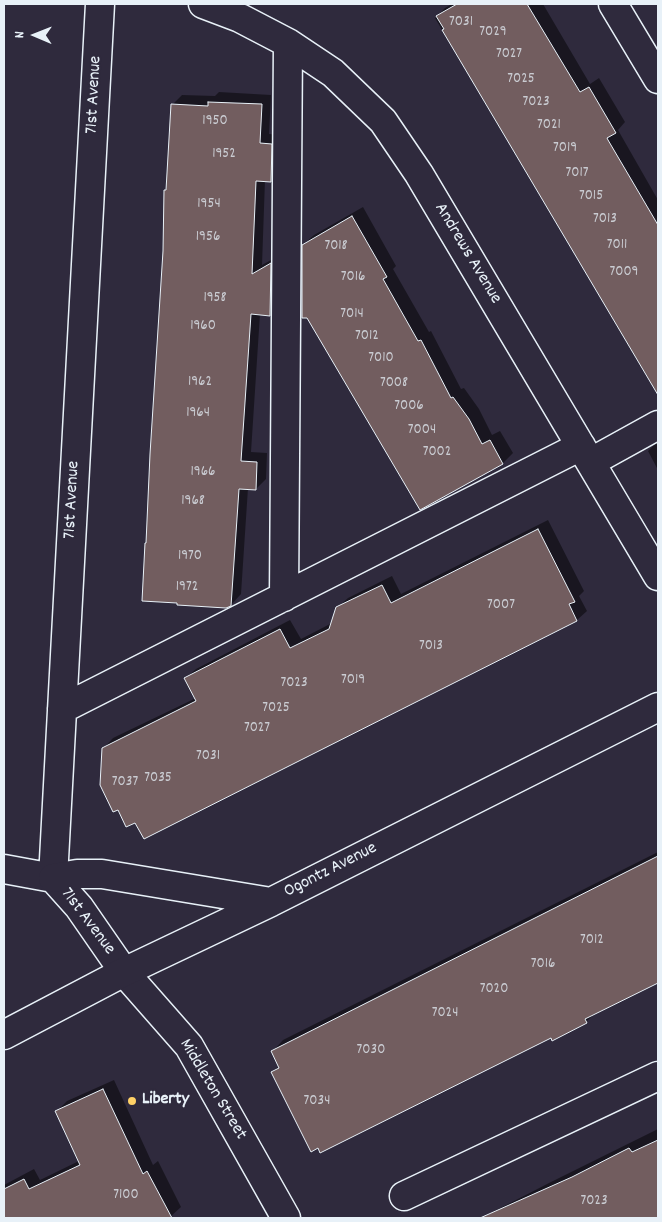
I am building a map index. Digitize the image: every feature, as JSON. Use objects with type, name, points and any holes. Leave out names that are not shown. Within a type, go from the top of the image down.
[{"type":"street","name":"71st Avenue","points":[[100,4],[53,878],[79,908],[124,972]]},
{"type":"street","name":"Andrews Avenue","points":[[203,4],[240,18],[288,43],[333,73],[383,121],[419,174],[658,576]]},
{"type":"street","points":[[613,4],[658,79]]},
{"type":"street","points":[[284,597],[288,43]]},
{"type":"street","points":[[62,709],[284,597],[586,454],[658,425]]},
{"type":"street","name":"Ogontz Avenue","points":[[4,1035],[124,972],[271,902],[658,706]]},
{"type":"street","points":[[4,869],[53,878],[78,874],[102,874],[271,902]]},
{"type":"street","name":"Middleton Street","points":[[124,972],[189,1046],[286,1218]]},
{"type":"street","points":[[404,1196],[658,1076]]},
{"type":"building","points":[[457,4],[527,4],[580,92],[589,87],[616,133],[607,138],[658,225],[658,395],[442,30],[444,29],[436,16]]},
{"type":"building","points":[[208,102],[262,104],[260,143],[272,144],[271,182],[256,181],[252,274],[271,263],[270,316],[251,314],[241,461],[257,462],[256,490],[239,489],[231,606],[226,608],[142,601],[163,251],[164,190],[166,190],[171,104],[208,106]]},
{"type":"building","points":[[352,216],[387,277],[383,279],[418,341],[421,340],[451,398],[453,397],[469,419],[482,444],[490,440],[503,464],[420,510],[307,318],[302,318],[302,245]]},
{"type":"building","points":[[538,529],[575,602],[569,604],[577,621],[144,839],[135,823],[126,827],[118,810],[113,812],[100,785],[102,748],[196,701],[184,678],[280,629],[290,648],[329,629],[336,607],[382,585],[391,603]]},
{"type":"building","points":[[658,856],[658,983],[585,1019],[587,1023],[552,1041],[551,1038],[320,1153],[318,1148],[311,1152],[271,1072],[279,1068],[271,1051]]},
{"type":"building","points":[[103,1089],[143,1174],[147,1171],[172,1218],[4,1218],[4,1189],[24,1179],[29,1189],[80,1165],[55,1111]]},
{"type":"building","points":[[658,1140],[658,1218],[480,1218],[572,1177],[629,1148],[632,1152]]},
{"type":"place","name":"Liberty","points":[[132,1101]]}]
